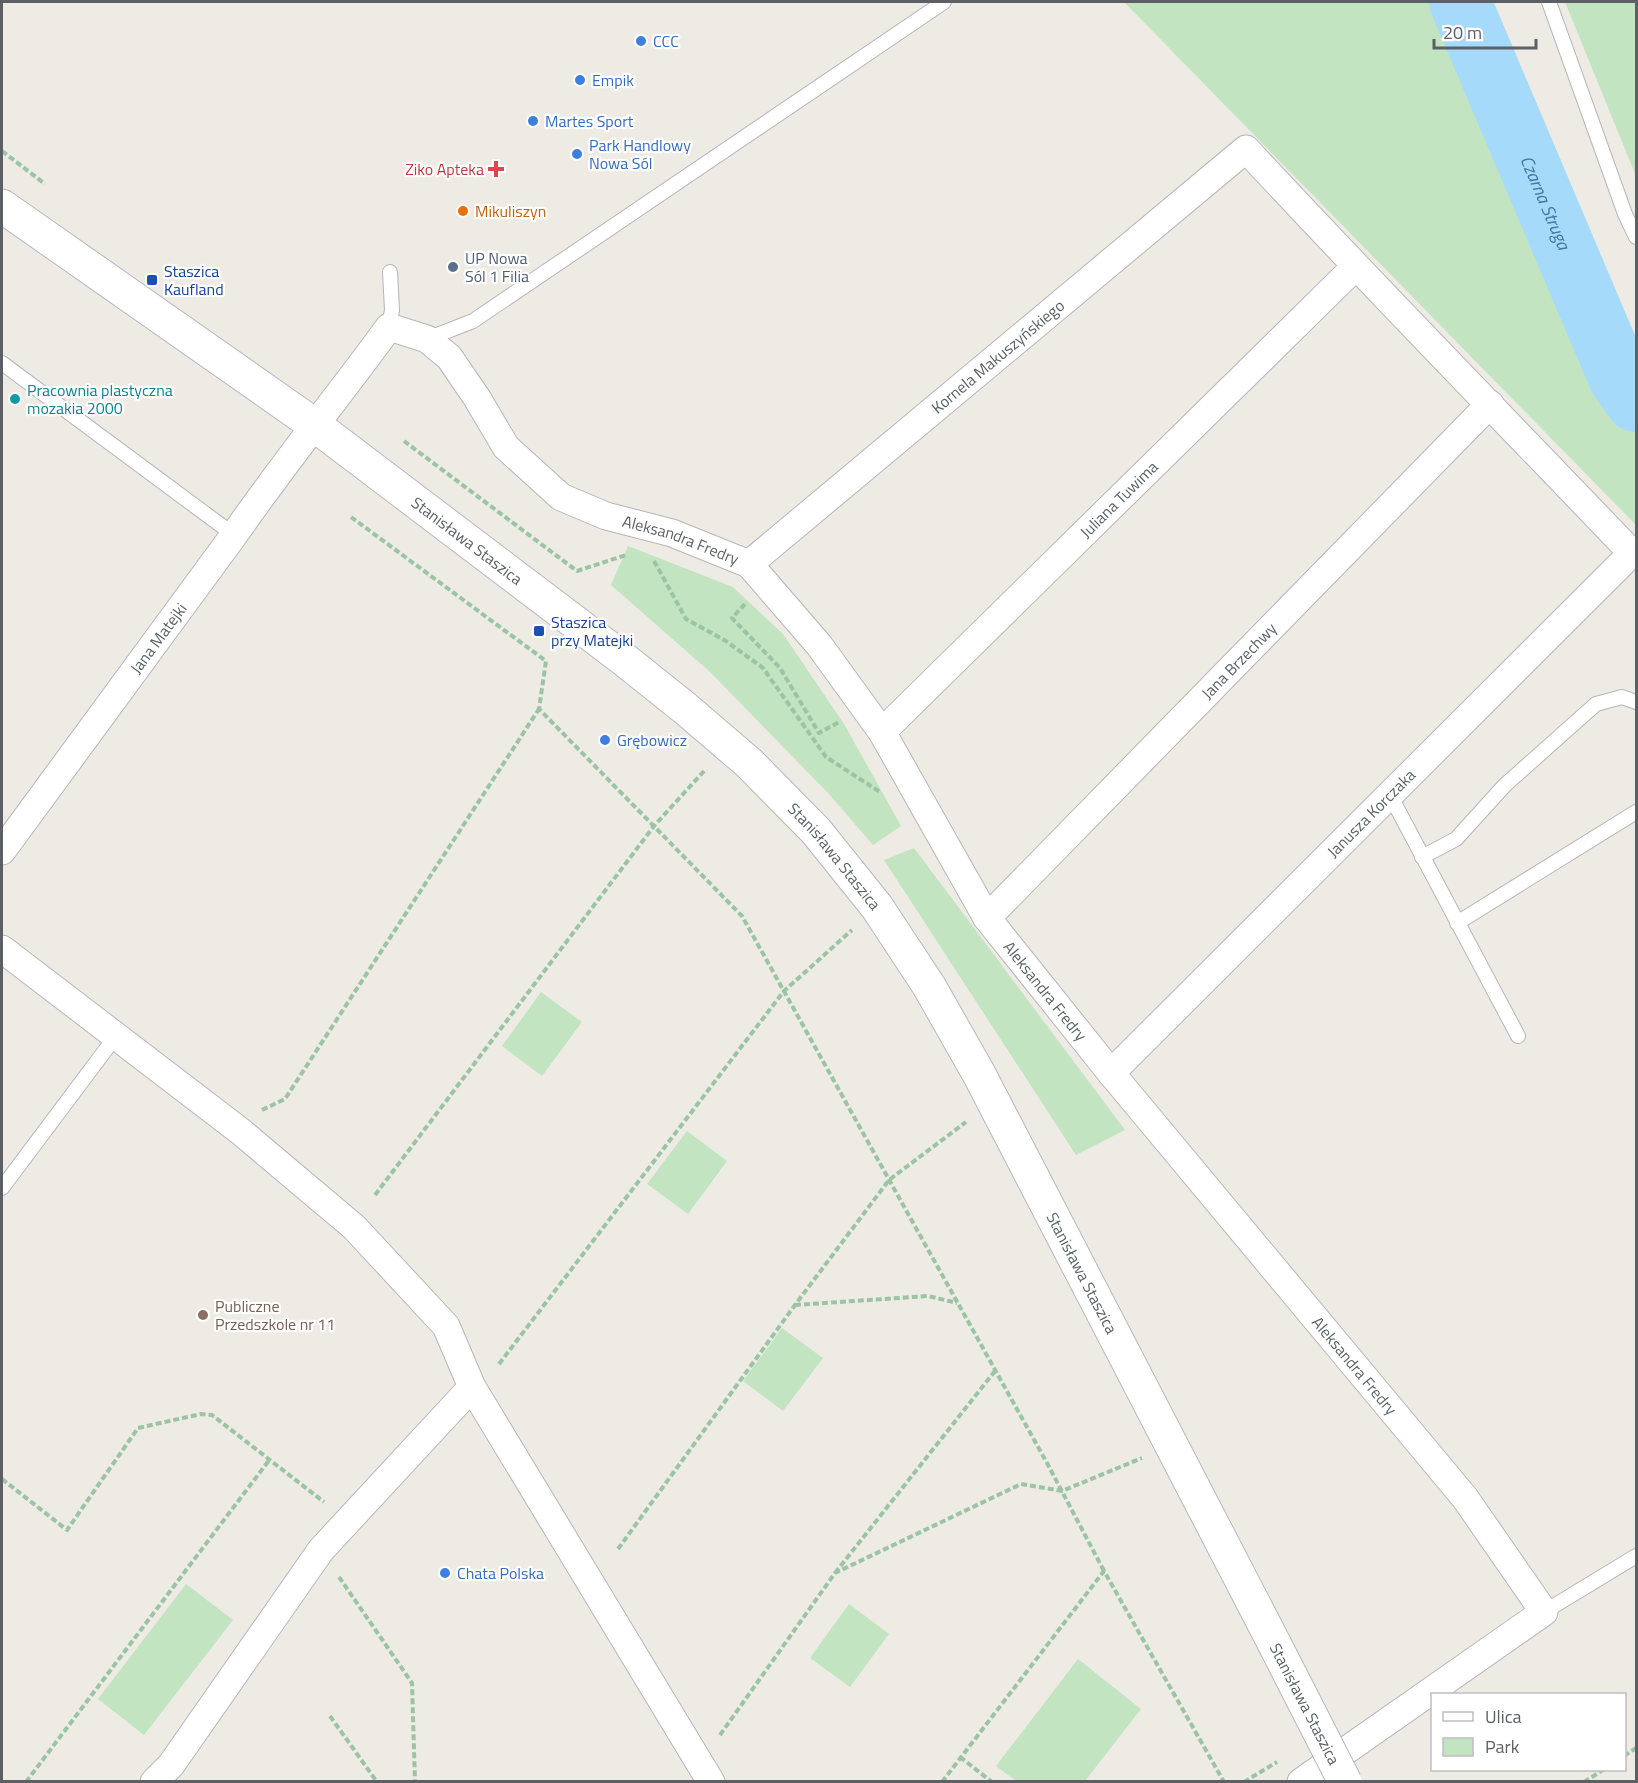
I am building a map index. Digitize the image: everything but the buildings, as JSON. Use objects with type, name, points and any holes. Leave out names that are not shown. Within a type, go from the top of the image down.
[{"type":"street","name":"Kornela Makuszyńskiego","points":[[749,564],[1246,149],[1355,267]]},
{"type":"street","name":"Stanisława Staszica","points":[[2,206],[316,426],[626,661],[729,746],[816,831],[877,907],[929,986],[994,1102],[1345,1782]]},
{"type":"street","points":[[1355,267],[1634,553]]},
{"type":"street","name":"Juliana Tuwima","points":[[882,732],[1355,267]]},
{"type":"street","name":"Aleksandra Fredry","points":[[389,327],[427,339],[449,357],[506,447],[561,497],[606,516],[642,536],[672,533],[749,564],[819,645],[882,732],[987,918],[1111,1073],[1465,1498],[1544,1612]]},
{"type":"street","points":[[316,426],[389,327]]},
{"type":"street","name":"Jana Brzechwy","points":[[987,918],[1490,404]]},
{"type":"street","name":"Jana Matejki","points":[[2,851],[268,486],[316,426]]},
{"type":"street","name":"Janusza Korczaka","points":[[1111,1073],[1634,553]]},
{"type":"street","points":[[2,949],[240,1131],[354,1227],[446,1326],[472,1387],[711,1782]]},
{"type":"street","points":[[154,1782],[171,1765],[321,1550],[472,1387]]},
{"type":"street","points":[[1302,1782],[1544,1612]]},
{"type":"lane","points":[[427,339],[473,321],[944,2]]},
{"type":"lane","points":[[1549,2],[1625,214],[1636,237]]},
{"type":"lane","points":[[389,327],[392,310],[390,272]]},
{"type":"lane","points":[[2,363],[234,535]]},
{"type":"lane","points":[[1422,857],[1456,839],[1505,785],[1596,704],[1622,697],[1636,702]]},
{"type":"lane","points":[[1390,795],[1518,1036]]},
{"type":"lane","points":[[1457,923],[1636,812]]},
{"type":"lane","points":[[2,1188],[116,1036]]},
{"type":"lane","points":[[1544,1612],[1636,1556]]},
{"type":"path","points":[[2,151],[45,184]]},
{"type":"path","points":[[404,441],[577,571],[642,536],[686,619],[726,641],[763,668],[826,757],[885,796],[880,787]]},
{"type":"path","points":[[260,1111],[285,1099],[539,709],[546,661],[351,517]]},
{"type":"path","points":[[748,600],[732,618],[780,668],[819,733],[842,721]]},
{"type":"path","points":[[539,709],[742,916],[1062,1491],[1104,1571],[1224,1782]]},
{"type":"path","points":[[375,1195],[654,825],[729,746]]},
{"type":"path","points":[[499,1364],[784,991],[877,907]]},
{"type":"path","points":[[618,1549],[889,1180],[994,1102]]},
{"type":"path","points":[[795,1305],[928,1296],[957,1303]]},
{"type":"path","points":[[720,1735],[835,1573],[995,1371]]},
{"type":"path","points":[[2,1479],[68,1530],[138,1428],[201,1414],[212,1415],[348,1521]]},
{"type":"path","points":[[835,1573],[1021,1484],[1062,1491],[1171,1445]]},
{"type":"path","points":[[26,1782],[270,1459]]},
{"type":"path","points":[[321,1550],[412,1683],[415,1782]]},
{"type":"path","points":[[942,1782],[1104,1571]]},
{"type":"path","points":[[330,1716],[377,1782]]},
{"type":"path","points":[[960,1757],[992,1782]]},
{"type":"path","points":[[1584,1782],[1601,1771]]},
{"type":"green space","points":[[1124,2],[1447,2],[1605,386],[1636,427],[1636,525]]},
{"type":"green space","points":[[1565,2],[1636,2],[1636,176]]},
{"type":"green space","points":[[628,546],[733,587],[783,634],[844,724],[901,826],[873,845],[829,794],[709,671],[611,585]]},
{"type":"green space","points":[[914,848],[1125,1130],[1076,1155],[884,860]]},
{"type":"green space","points":[[541,992],[582,1022],[542,1076],[502,1046]]},
{"type":"green space","points":[[687,1131],[727,1161],[688,1214],[647,1184]]},
{"type":"green space","points":[[782,1328],[823,1358],[783,1411],[743,1381]]},
{"type":"green space","points":[[186,1584],[233,1620],[144,1735],[98,1699]]},
{"type":"green space","points":[[849,1604],[889,1634],[850,1687],[810,1658]]},
{"type":"green space","points":[[1078,1659],[1141,1709],[1085,1781],[1016,1781],[996,1766]]},
{"type":"waterway","name":"Czarna Struga","points":[[1460,2],[1619,377],[1636,401]]},
{"type":"place","name":"CCC","points":[[641,41]]},
{"type":"place","name":"Empik","points":[[580,80]]},
{"type":"place","name":"Martes Sport","points":[[533,121]]},
{"type":"place","name":"Park Handlowy Nowa Sól","points":[[577,154]]},
{"type":"place","name":"Ziko Apteka","points":[[496,169]]},
{"type":"place","name":"Mikuliszyn","points":[[463,211]]},
{"type":"place","name":"UP Nowa Sól 1 Filia","points":[[453,267]]},
{"type":"place","name":"Staszica Kaufland","points":[[152,280]]},
{"type":"place","name":"Pracownia plastyczna mozakia 2000","points":[[15,399]]},
{"type":"place","name":"Staszica przy Matejki","points":[[539,631]]},
{"type":"place","name":"Grębowicz","points":[[605,740]]},
{"type":"place","name":"Publiczne Przedszkole nr 11","points":[[203,1315]]},
{"type":"place","name":"Chata Polska","points":[[445,1573]]}]
